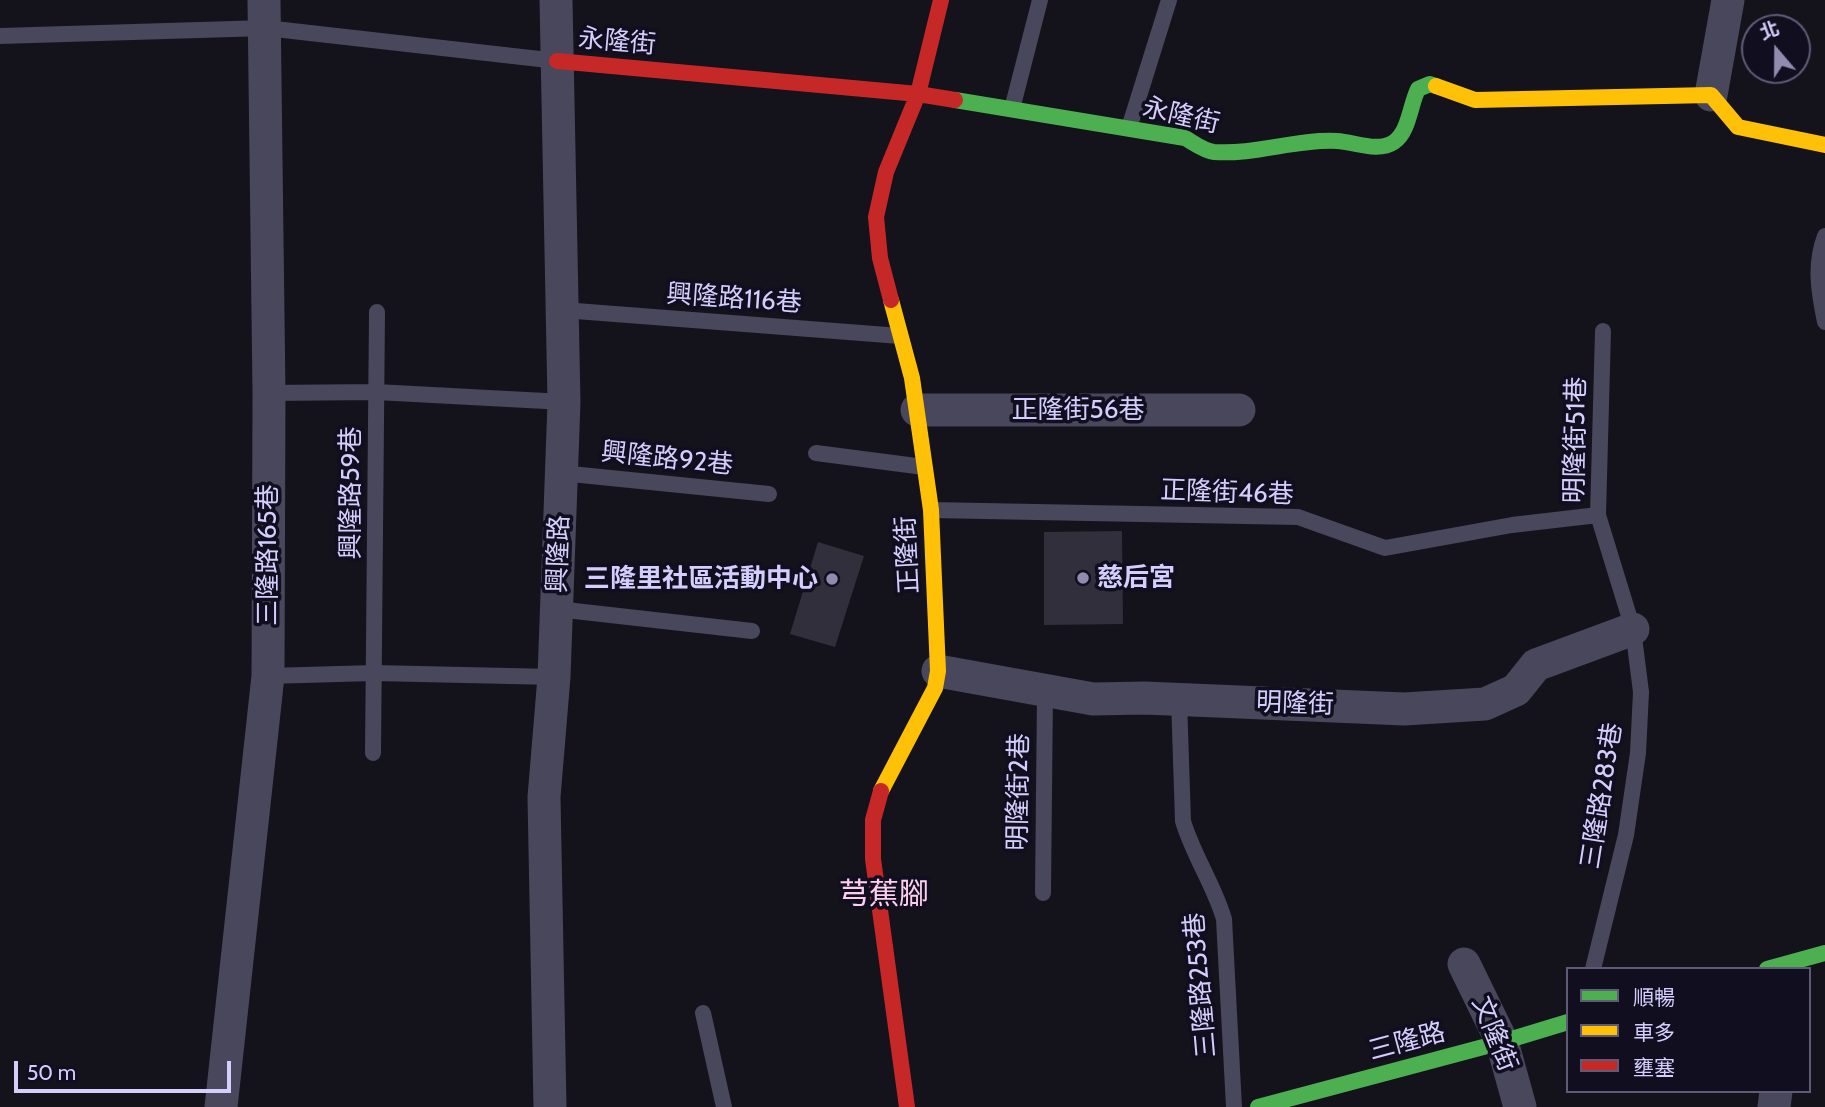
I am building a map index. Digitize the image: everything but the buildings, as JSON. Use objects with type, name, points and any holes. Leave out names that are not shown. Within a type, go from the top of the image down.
[{"type":"street","name":"興隆路","points":[[550,1107],[544,797],[554,677],[564,402],[556,0]]},
{"type":"street","name":"正隆街","points":[[906,1107],[873,859],[873,820],[883,786],[935,688],[938,671],[931,510],[912,378],[880,258],[876,217],[886,172],[918,94],[942,0]]},
{"type":"street","points":[[1728,0],[1711,95],[1738,127],[1825,145]]},
{"type":"street","name":"三隆路165巷","points":[[221,1107],[268,676],[269,393],[265,14]]},
{"type":"street","name":"永隆街","points":[[557,61],[918,94],[1185,138],[1210,152],[1235,152],[1335,141],[1379,147],[1393,143],[1403,134],[1418,89],[1430,84],[1475,100],[1711,95]]},
{"type":"street","name":"正隆街56巷","points":[[917,410],[1239,410]]},
{"type":"street","name":"明隆街","points":[[938,671],[1093,699],[1179,699],[1404,709],[1485,704],[1516,690],[1536,665],[1633,629]]},
{"type":"street","points":[[1784,966],[1825,953]]},
{"type":"street","name":"文隆街","points":[[1464,964],[1502,1042],[1520,1107]]},
{"type":"street","name":"三隆路","points":[[1258,1107],[1566,1023]]},
{"type":"lane","points":[[1012,110],[1040,0]]},
{"type":"lane","points":[[1129,129],[1169,0]]},
{"type":"lane","points":[[0,36],[265,14],[557,61]]},
{"type":"lane","points":[[1825,236],[1817,284],[1825,322]]},
{"type":"lane","name":"興隆路116巷","points":[[564,310],[901,336]]},
{"type":"lane","name":"興隆路59巷","points":[[373,752],[377,312]]},
{"type":"lane","name":"明隆街51巷","points":[[1604,331],[1598,515],[1633,629]]},
{"type":"lane","points":[[269,393],[376,392],[564,402]]},
{"type":"lane","points":[[816,453],[925,467]]},
{"type":"lane","name":"興隆路92巷","points":[[561,473],[769,494]]},
{"type":"lane","name":"正隆街46巷","points":[[931,510],[1298,517],[1385,548],[1512,525],[1598,515]]},
{"type":"lane","points":[[557,610],[752,631]]},
{"type":"lane","name":"三隆路283巷","points":[[1593,967],[1626,835],[1638,754],[1641,692],[1633,629]]},
{"type":"lane","points":[[268,676],[374,673],[554,677]]},
{"type":"lane","name":"明隆街2巷","points":[[1042,893],[1045,691]]},
{"type":"lane","name":"三隆路253巷","points":[[1179,699],[1184,821],[1189,840],[1218,897],[1224,919],[1234,1107]]},
{"type":"lane","points":[[703,1013],[724,1107]]},
{"type":"traffic: fast","points":[[955,100],[1185,138],[1210,151],[1229,152],[1322,141],[1374,147],[1388,145],[1403,132],[1418,89],[1430,84],[1436,86]]},
{"type":"traffic: fast","points":[[1774,967],[1825,953]]},
{"type":"traffic: fast","points":[[1258,1107],[1566,1023]]},
{"type":"traffic: slow","points":[[1436,86],[1475,100],[1711,95],[1738,127],[1825,145]]},
{"type":"traffic: slow","points":[[881,791],[935,688],[938,671],[931,510],[912,378],[891,300]]},
{"type":"traffic: jam","points":[[891,300],[880,258],[876,217],[886,172],[918,94],[941,0]]},
{"type":"traffic: jam","points":[[557,61],[918,94],[955,100]]},
{"type":"traffic: jam","points":[[881,791],[873,820],[873,859],[907,1107]]},
{"type":"place","name":"慈后宮","points":[[1083,578]]},
{"type":"place","name":"三隆里社區活動中心","points":[[832,579]]},
{"type":"district","name":"芎蕉腳","points":[[884,895]]}]
